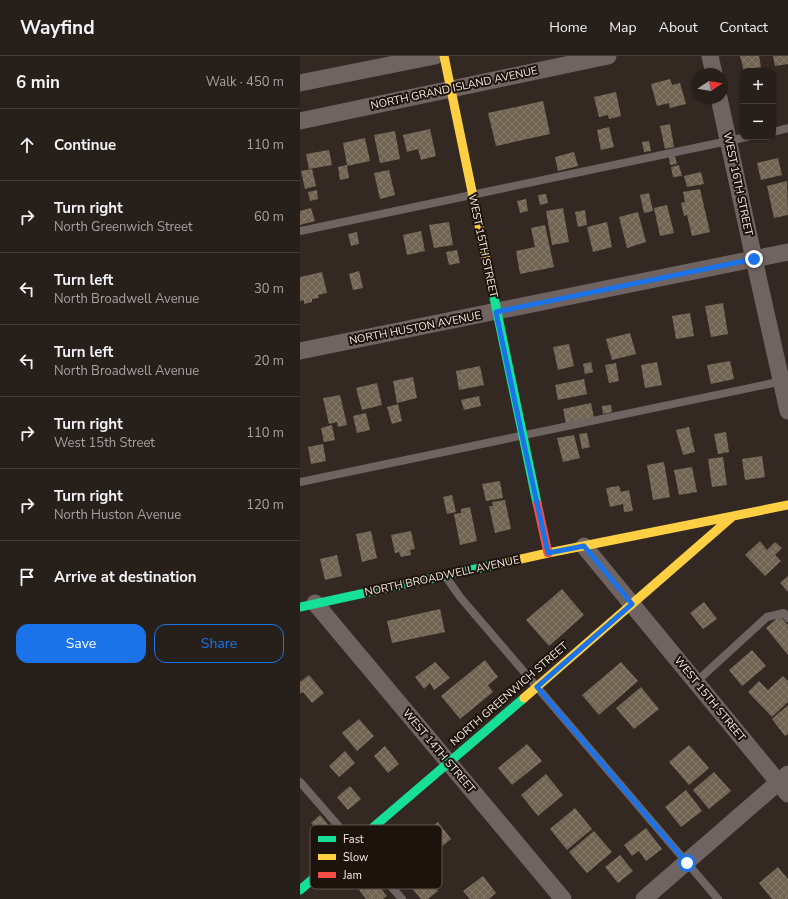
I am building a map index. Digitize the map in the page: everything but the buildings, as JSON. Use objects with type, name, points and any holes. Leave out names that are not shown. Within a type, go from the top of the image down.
[{"type":"street","points":[[300,83],[435,56]]},
{"type":"street","name":"WEST 15TH STREET","points":[[444,56],[496,312],[548,553]]},
{"type":"street","name":"NORTH GRAND ISLAND AVENUE","points":[[300,121],[608,56]]},
{"type":"street","points":[[710,56],[713,68]]},
{"type":"street","name":"WEST 16TH STREET","points":[[720,104],[754,259],[785,381],[788,411]]},
{"type":"street","name":"NORTH HUSTON AVENUE","points":[[300,351],[788,252]]},
{"type":"street","name":"NORTH BROADWELL AVENUE","points":[[307,605],[548,553],[788,505]]},
{"type":"street","name":"NORTH GREENWICH STREET","points":[[376,825],[537,687],[732,516]]},
{"type":"street","points":[[584,546],[632,604]]},
{"type":"street","name":"WEST 15TH STREET","points":[[632,604],[696,682],[785,784]]},
{"type":"street","name":"WEST 14TH STREET","points":[[307,605],[448,763],[563,899]]},
{"type":"street","points":[[644,899],[785,784]]},
{"type":"street","name":"NORTH GREENWICH STREET","points":[[300,890],[310,881]]},
{"type":"lane","points":[[776,131],[788,128]]},
{"type":"lane","points":[[300,231],[740,138]]},
{"type":"lane","points":[[300,482],[785,381]]},
{"type":"lane","points":[[445,576],[460,597],[718,899]]},
{"type":"lane","points":[[696,682],[767,617],[784,613],[788,618]]},
{"type":"lane","points":[[300,782],[337,825]]},
{"type":"lane","points":[[393,889],[402,899]]},
{"type":"traffic: fast","points":[[487,264],[537,503]]},
{"type":"traffic: fast","points":[[300,607],[503,563]]},
{"type":"traffic: fast","points":[[376,825],[524,698]]},
{"type":"traffic: fast","points":[[300,890],[310,881]]},
{"type":"traffic: slow","points":[[444,56],[487,264]]},
{"type":"traffic: slow","points":[[503,563],[788,505]]},
{"type":"traffic: slow","points":[[524,698],[733,516]]},
{"type":"traffic: jam","points":[[537,503],[548,553]]},
{"type":"route","points":[[687,863],[537,687],[632,604],[584,546],[548,553],[496,312],[754,259]]}]
